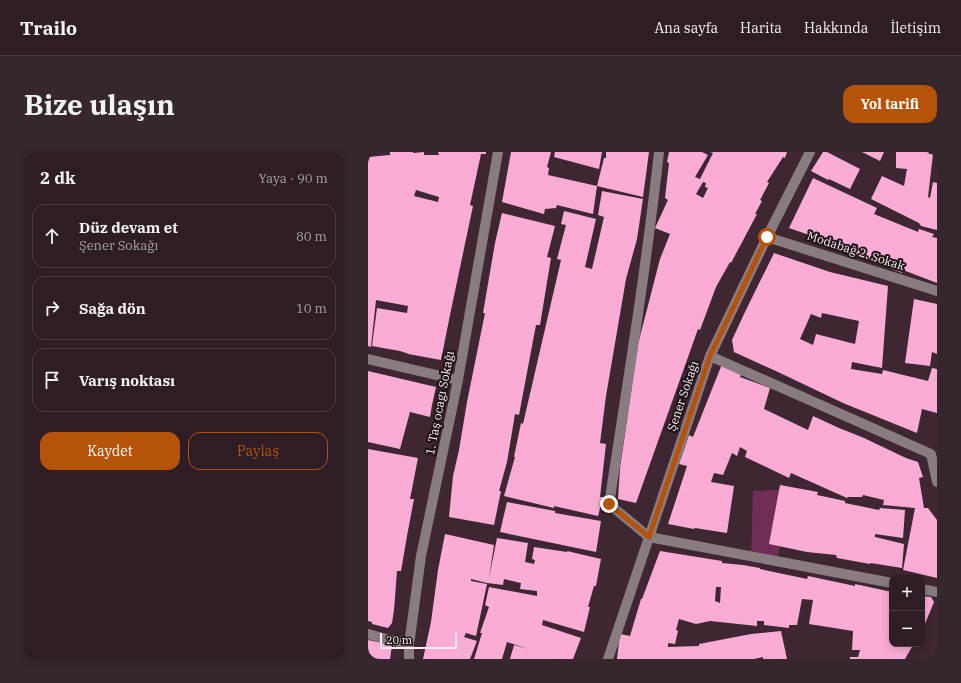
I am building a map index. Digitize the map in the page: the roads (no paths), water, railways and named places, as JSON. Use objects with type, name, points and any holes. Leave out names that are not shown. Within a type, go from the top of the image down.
[{"type":"street","name":"1. Taş ocagı Sokağı","points":[[409,659],[409,645],[421,556],[458,380],[498,152]]},
{"type":"street","points":[[659,152],[637,325],[609,504],[649,537],[889,582]]},
{"type":"street","name":"Şener Sokağı","points":[[608,659],[710,356],[810,152]]},
{"type":"street","name":"Modabağ 2. Sokak","points":[[767,237],[937,291]]},
{"type":"street","points":[[710,356],[931,454],[937,482]]},
{"type":"street","points":[[368,359],[458,380]]},
{"type":"street","points":[[925,590],[937,592]]},
{"type":"street","points":[[368,634],[409,645]]}]
